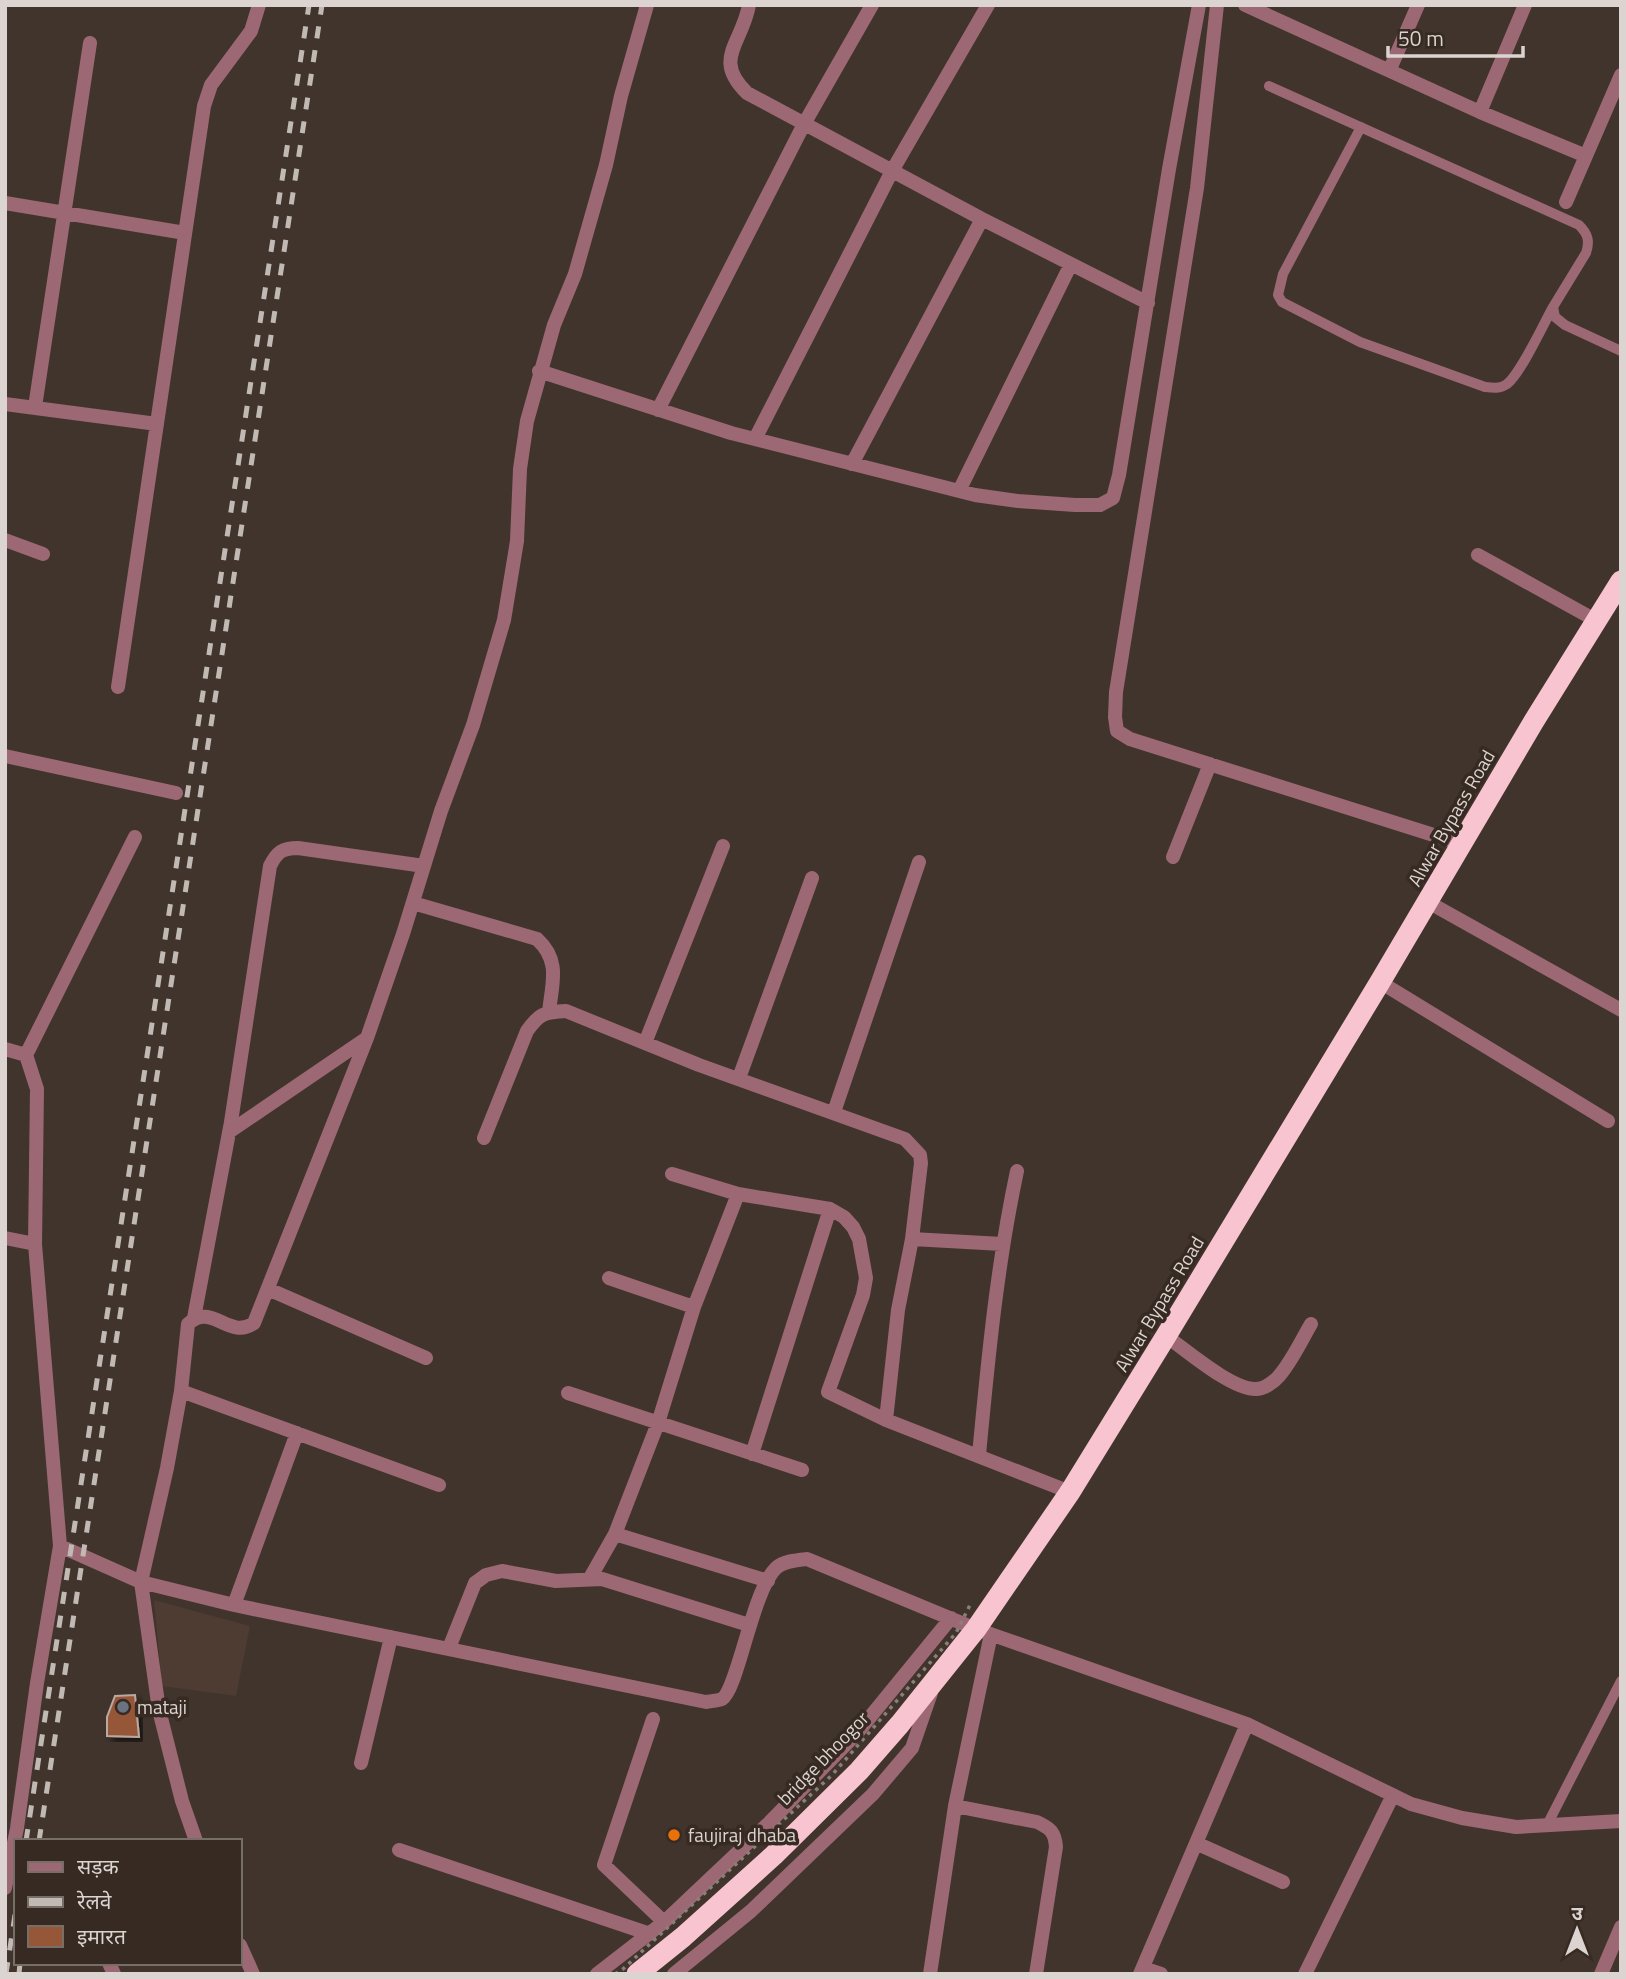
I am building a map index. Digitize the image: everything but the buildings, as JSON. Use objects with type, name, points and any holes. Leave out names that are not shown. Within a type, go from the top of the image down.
[{"type":"highway","name":"Alwar Bypass Road","points":[[637,1974],[683,1937],[774,1855],[859,1771],[935,1681],[984,1632],[1166,1336],[1534,721],[1621,581]]},
{"type":"street","points":[[118,687],[204,106],[211,85],[251,31],[259,5]]},
{"type":"street","points":[[194,1839],[159,1710],[141,1582],[167,1468],[181,1391],[188,1324],[194,1318],[205,1315],[237,1329],[246,1329],[254,1323],[367,1038],[473,724],[504,620],[517,541],[520,469],[525,433],[539,371],[575,274],[647,5]]},
{"type":"street","points":[[658,410],[804,124],[872,5]]},
{"type":"street","points":[[755,439],[892,171],[988,5]]},
{"type":"street","points":[[539,371],[755,439],[959,491],[1018,501],[1076,505],[1100,505],[1113,498],[1199,5]]},
{"type":"street","points":[[1217,5],[1197,188],[1116,692],[1117,731],[1130,739],[1462,844]]},
{"type":"street","points":[[1245,5],[1263,10],[1480,111],[1586,156]]},
{"type":"street","points":[[1390,69],[1418,5]]},
{"type":"street","points":[[1480,111],[1525,5]]},
{"type":"street","points":[[749,6],[730,57],[730,70],[735,81],[747,93],[982,219],[1148,303]]},
{"type":"street","points":[[35,407],[90,43]]},
{"type":"street","points":[[1566,202],[1621,75]]},
{"type":"street","points":[[5,203],[185,233]]},
{"type":"street","points":[[852,464],[982,219]]},
{"type":"street","points":[[959,491],[1071,264]]},
{"type":"street","points":[[5,404],[157,424]]},
{"type":"street","points":[[5,540],[43,554]]},
{"type":"street","points":[[1478,555],[1597,621]]},
{"type":"street","points":[[6,761],[176,793]]},
{"type":"street","points":[[1173,857],[1210,764]]},
{"type":"street","points":[[5,1888],[60,1546],[35,1244],[37,1088],[26,1055],[135,837]]},
{"type":"street","points":[[645,1043],[723,845]]},
{"type":"street","points":[[194,1318],[229,1132],[265,885],[276,853],[285,848],[298,848],[424,866]]},
{"type":"street","points":[[834,1112],[919,862]]},
{"type":"street","points":[[739,1079],[812,878]]},
{"type":"street","points":[[1428,902],[1621,1010]]},
{"type":"street","points":[[413,903],[537,939],[554,962],[549,1012]]},
{"type":"street","points":[[1380,982],[1608,1121]]},
{"type":"street","points":[[484,1138],[527,1031],[537,1017],[549,1012],[566,1011],[699,1065],[905,1139],[920,1155],[921,1163],[912,1239],[898,1310],[886,1420]]},
{"type":"street","points":[[229,1132],[367,1038]]},
{"type":"street","points":[[5,1049],[26,1055]]},
{"type":"street","points":[[979,1455],[1002,1244],[1017,1171]]},
{"type":"street","points":[[672,1174],[738,1194],[830,1209],[844,1217],[859,1239],[866,1278],[863,1295],[828,1392],[886,1420],[1070,1492]]},
{"type":"street","points":[[590,1578],[615,1534],[658,1423],[694,1307],[738,1194]]},
{"type":"street","points":[[752,1454],[830,1209]]},
{"type":"street","points":[[5,1238],[35,1244]]},
{"type":"street","points":[[912,1239],[1002,1244]]},
{"type":"street","points":[[609,1278],[694,1307]]},
{"type":"street","points":[[268,1289],[426,1358]]},
{"type":"street","points":[[1166,1336],[1219,1374],[1243,1387],[1257,1389],[1270,1384],[1279,1376],[1311,1324]]},
{"type":"street","points":[[181,1391],[439,1485]]},
{"type":"street","points":[[568,1393],[802,1470]]},
{"type":"street","points":[[234,1605],[297,1433]]},
{"type":"street","points":[[615,1534],[768,1581]]},
{"type":"street","points":[[60,1546],[141,1582],[234,1605],[706,1702],[722,1699],[730,1690],[749,1625],[776,1568],[790,1561],[807,1559],[984,1632],[1247,1724],[1411,1804],[1462,1818],[1516,1827],[1621,1821]]},
{"type":"street","points":[[449,1648],[475,1583],[486,1575],[502,1571],[556,1581],[572,1582],[590,1578],[602,1580],[749,1625]]},
{"type":"street","points":[[597,1974],[664,1922],[858,1733],[951,1618]]},
{"type":"street","points":[[930,1974],[984,1632]]},
{"type":"street","points":[[360,1763],[391,1637]]},
{"type":"street","points":[[674,1974],[751,1911],[873,1794],[912,1748],[935,1681]]},
{"type":"street","points":[[653,1719],[604,1865],[664,1922]]},
{"type":"street","points":[[1161,1974],[1142,1971],[1247,1724]]},
{"type":"street","points":[[1305,1974],[1393,1795]]},
{"type":"street","points":[[955,1806],[1037,1822],[1049,1828],[1055,1835],[1056,1847],[1036,1974]]},
{"type":"street","points":[[1198,1844],[1283,1882]]},
{"type":"street","points":[[399,1850],[650,1934]]},
{"type":"street","points":[[1601,1974],[1621,1927]]},
{"type":"street","points":[[242,1949],[253,1974]]},
{"type":"lane","points":[[1269,86],[1361,127],[1579,225],[1587,233],[1589,245],[1586,253],[1517,371],[1508,383],[1499,388],[1485,387],[1381,351],[1282,302],[1278,295],[1283,274],[1361,127]]},
{"type":"lane","points":[[1553,307],[1555,317],[1565,325],[1621,351]]},
{"type":"lane","points":[[1547,1825],[1621,1681]]},
{"type":"path","name":"bridge bhoogor","points":[[615,1974],[832,1775],[956,1633],[971,1603]]},
{"type":"shaded area","points":[[154,1600],[250,1626],[236,1696],[162,1686]]},
{"type":"railway","points":[[26,1839],[309,5]]},
{"type":"railway","points":[[39,1839],[322,5]]},
{"type":"railway","points":[[6,1974],[14,1921]]},
{"type":"railway","points":[[19,1974],[20,1965]]},
{"type":"place","name":"mataji","points":[[123,1707]]},
{"type":"place","name":"faujiraj dhaba","points":[[674,1835]]}]
